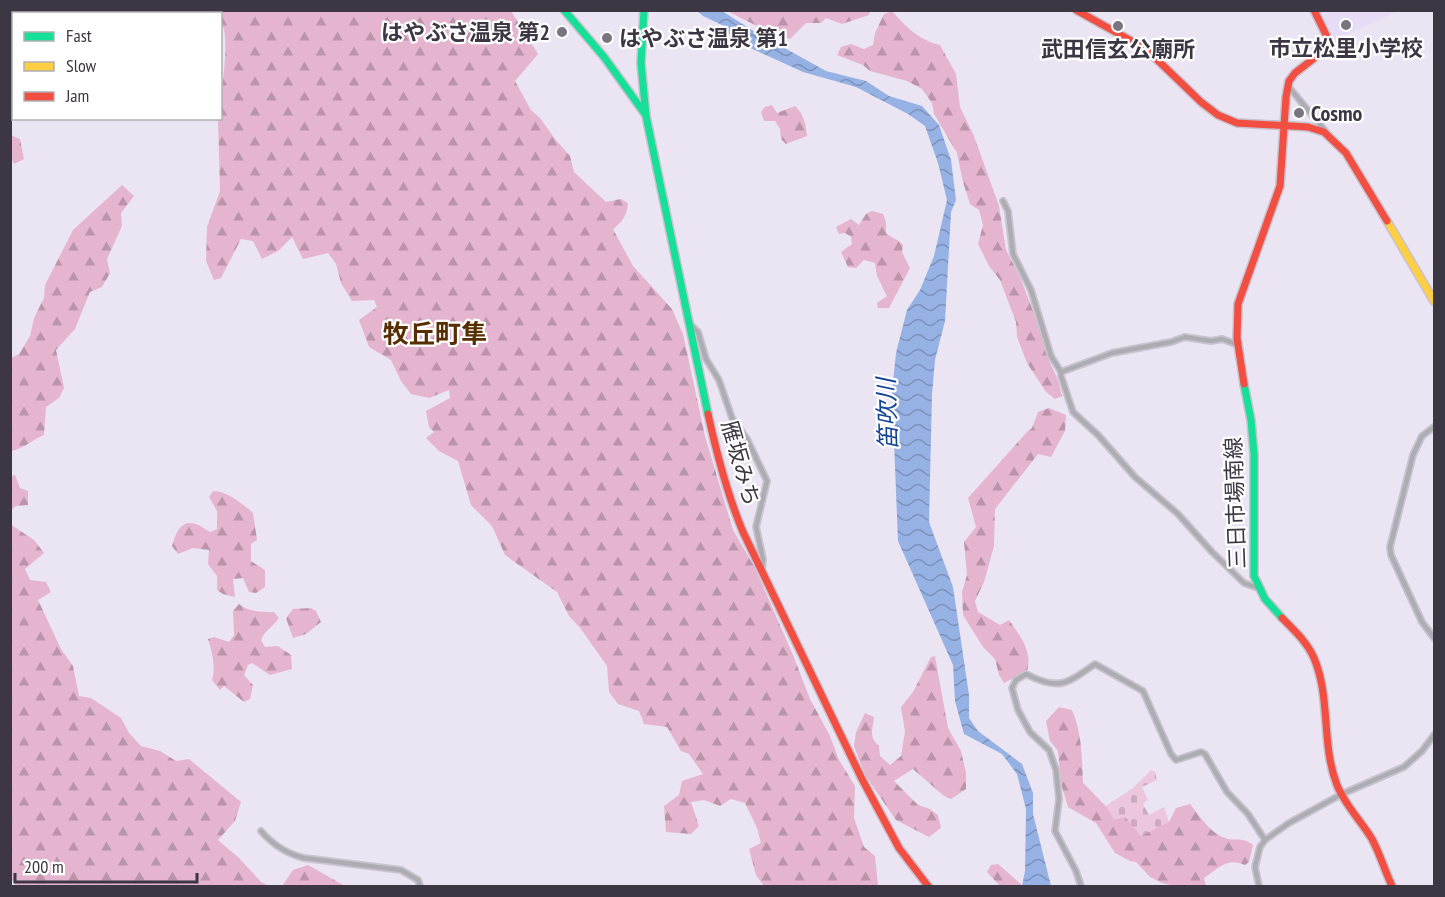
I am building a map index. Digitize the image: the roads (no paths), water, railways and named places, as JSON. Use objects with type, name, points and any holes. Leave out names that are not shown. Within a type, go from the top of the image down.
[{"type":"main road","points":[[564,10],[604,57],[646,116]]},
{"type":"main road","name":"雁坂みち","points":[[644,10],[640,72],[646,116],[689,322],[723,474],[733,508],[761,572],[876,808],[900,848],[928,886]]},
{"type":"main road","points":[[1076,10],[1146,49],[1201,102],[1218,115],[1237,123],[1317,129],[1330,136],[1353,165],[1434,301]]},
{"type":"main road","points":[[1288,86],[1295,73],[1326,49],[1330,43],[1314,10]]},
{"type":"main road","name":"三日市場南線","points":[[1288,86],[1280,186],[1238,304],[1236,318],[1236,344],[1252,436],[1254,576],[1262,596],[1304,640],[1314,659],[1321,679],[1334,776],[1342,794],[1371,840],[1392,886]]},
{"type":"street","points":[[1288,86],[1330,136]]},
{"type":"street","points":[[1003,201],[1008,211],[1013,254],[1031,290],[1051,356],[1061,372],[1073,412],[1098,435],[1135,477],[1178,514],[1219,560],[1244,583],[1258,588]]},
{"type":"street","points":[[689,322],[698,332],[706,359],[719,380],[732,418],[747,439],[767,481],[756,527],[763,559],[761,572]]},
{"type":"street","points":[[1061,372],[1112,353],[1171,342],[1185,337],[1211,341],[1222,339],[1236,344]]},
{"type":"street","points":[[1434,427],[1422,436],[1413,455],[1390,547],[1391,555],[1422,622],[1434,638]]},
{"type":"street","points":[[1081,886],[1076,871],[1055,831],[1059,799],[1056,770],[1049,750],[1030,732],[1018,710],[1012,688],[1016,680],[1026,674],[1055,686],[1070,682],[1095,664],[1143,691],[1171,754],[1176,760],[1201,752],[1205,754],[1227,792],[1248,814],[1265,840]]},
{"type":"street","points":[[1259,886],[1255,867],[1260,847],[1265,840],[1289,823],[1342,794],[1404,767],[1422,751],[1434,735]]},
{"type":"street","points":[[261,831],[290,854],[304,858],[401,870],[418,880],[420,886]]},
{"type":"water","points":[[697,11],[722,11],[826,71],[866,81],[889,96],[922,106],[939,125],[951,160],[956,200],[951,212],[945,321],[935,360],[932,394],[929,522],[953,587],[969,695],[969,718],[978,731],[1022,764],[1033,793],[1033,814],[1051,886],[1022,886],[1025,871],[1026,809],[1017,774],[1002,754],[964,734],[955,701],[953,665],[898,541],[892,392],[896,353],[907,310],[920,290],[934,256],[947,200],[938,163],[925,126],[908,114],[856,87],[803,72],[733,40],[724,26]]},
{"type":"place","name":"市立松里小学校","points":[[1346,25]]},
{"type":"place","name":"武田信玄公廟所","points":[[1118,26]]},
{"type":"place","name":"はやぶさ温泉 第2","points":[[562,32]]},
{"type":"place","name":"はやぶさ温泉 第1","points":[[607,38]]},
{"type":"place","name":"Cosmo","points":[[1299,113]]},
{"type":"district","name":"牧丘町隼","points":[[435,333]]},
{"type":"water label","name":"笛吹川","points":[[887,414]]}]
